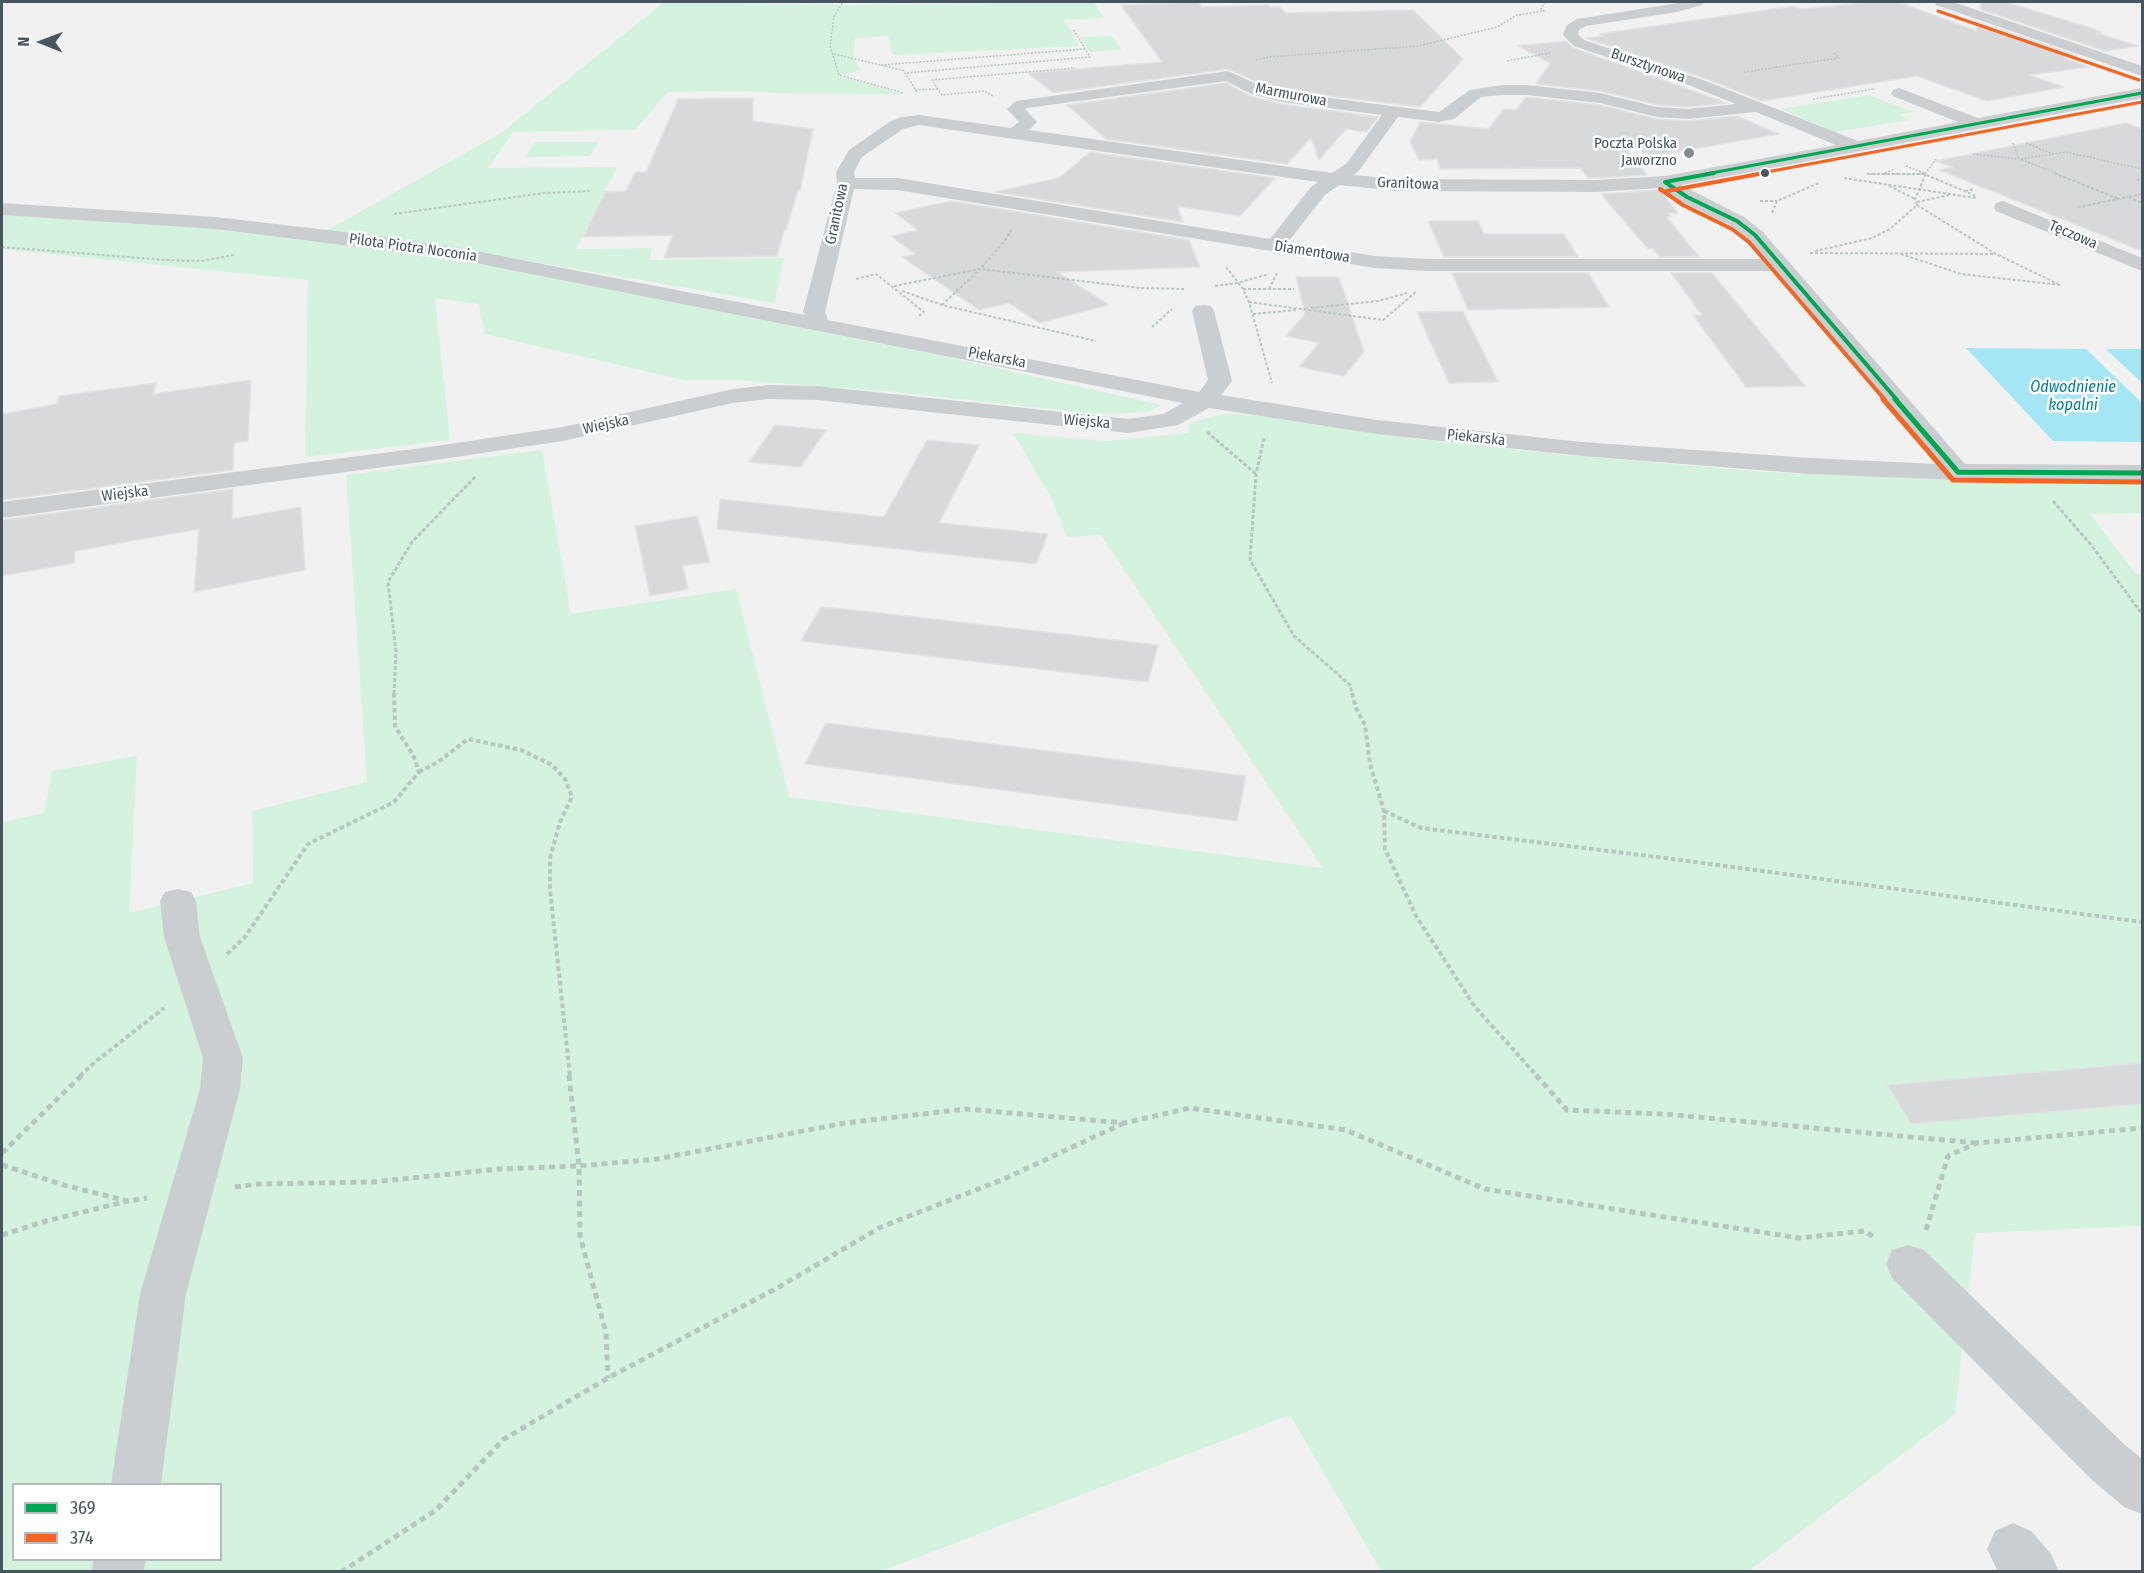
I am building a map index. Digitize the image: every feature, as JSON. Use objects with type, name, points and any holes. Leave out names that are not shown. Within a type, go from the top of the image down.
[{"type":"street","name":"Bursztynowa","points":[[1697,2],[1677,8],[1593,20],[1572,28],[1569,32],[1571,37],[1593,47],[1638,61],[1855,146]]},
{"type":"street","points":[[1941,2],[2142,71]]},
{"type":"street","name":"Marmurowa","points":[[1014,134],[1029,122],[1015,109],[1022,104],[1228,76],[1257,91],[1282,97],[1393,112]]},
{"type":"street","points":[[1913,82],[1921,102]]},
{"type":"street","points":[[1275,246],[1318,190],[1352,168],[1393,112],[1439,117],[1448,115],[1476,93],[1527,90],[1600,98],[1657,112],[1688,114],[1758,107]]},
{"type":"street","points":[[1899,93],[1975,123]]},
{"type":"street","name":"Granitowa","points":[[819,323],[814,312],[846,183],[845,172],[855,154],[897,125],[908,121],[919,120],[1333,179],[1399,185],[1595,186],[1665,182],[2142,93]]},
{"type":"street","points":[[2097,102],[2142,117]]},
{"type":"street","points":[[1665,182],[1687,197],[1737,221],[1755,234],[1958,471]]},
{"type":"street","name":"Diamentowa","points":[[846,183],[897,184],[1374,262],[1427,265],[1783,265]]},
{"type":"street","name":"Tęczowa","points":[[2003,207],[2142,265]]},
{"type":"street","name":"Pilota Piotra Noconia","points":[[2,209],[216,223],[460,254],[819,323]]},
{"type":"street","points":[[1203,311],[1213,391]]},
{"type":"street","name":"Piekarska","points":[[819,323],[1213,391],[1269,410],[1377,427],[1582,449],[1810,466],[2025,473],[2142,473]]},
{"type":"street","name":"Wiejska","points":[[2,510],[429,454],[563,434],[723,398],[768,392],[817,393],[1128,426],[1169,420],[1213,391]]},
{"type":"street","points":[[136,1483],[164,1294],[220,1089],[224,1058],[182,937],[178,901]]},
{"type":"street","points":[[1908,1264],[2108,1462],[2142,1490]]},
{"type":"path","points":[[819,2],[933,2]]},
{"type":"path","points":[[838,2],[842,3]]},
{"type":"path","points":[[1268,57],[1418,46],[1497,27],[1517,15],[1544,11],[1541,9],[1545,2]]},
{"type":"path","points":[[842,3],[834,17],[830,46],[839,75],[904,93]]},
{"type":"path","points":[[834,54],[909,72],[1090,57],[1072,28]]},
{"type":"path","points":[[1499,63],[1532,55],[1593,47]]},
{"type":"path","points":[[881,65],[1085,49]]},
{"type":"path","points":[[1741,73],[1839,58],[1833,53]]},
{"type":"path","points":[[994,96],[984,91],[942,95],[932,80],[1035,71]]},
{"type":"path","points":[[909,72],[905,72],[914,90],[938,89]]},
{"type":"path","points":[[2012,137],[2020,159],[2119,199]]},
{"type":"path","points":[[2022,142],[2054,154]]},
{"type":"path","points":[[1964,153],[2020,159],[2066,152],[2142,169]]},
{"type":"path","points":[[1917,202],[1925,174],[1937,158]]},
{"type":"path","points":[[1905,165],[1984,199],[1837,177],[1884,173],[1925,174]]},
{"type":"path","points":[[2137,180],[2142,179]]},
{"type":"path","points":[[1771,216],[1778,201],[1826,181]]},
{"type":"path","points":[[1884,184],[1917,202],[1995,254],[2061,285],[1961,274],[1895,252]]},
{"type":"path","points":[[1975,189],[1917,202],[1890,229],[1872,238],[1805,253],[1995,254]]},
{"type":"path","points":[[386,216],[544,193],[590,191]]},
{"type":"path","points":[[2142,194],[2128,197],[2142,203]]},
{"type":"path","points":[[942,305],[980,269],[1004,242],[1016,222]]},
{"type":"path","points":[[2,247],[201,261],[226,258],[289,231]]},
{"type":"path","points":[[1226,267],[1243,289],[1249,302],[1275,392],[1213,391],[1198,419],[1201,427],[1256,474]]},
{"type":"path","points":[[894,286],[980,269],[1140,288],[1186,289]]},
{"type":"path","points":[[846,280],[876,274],[924,312],[918,317]]},
{"type":"path","points":[[1205,287],[1237,283]]},
{"type":"path","points":[[1243,289],[1294,289]]},
{"type":"path","points":[[899,290],[942,305],[1096,341]]},
{"type":"path","points":[[1249,302],[1304,309],[1383,320],[1419,290],[1378,301],[1304,309],[1252,314]]},
{"type":"path","points":[[1269,410],[1256,474],[1250,560],[1294,636],[1350,685],[1356,708],[1365,725],[1370,764],[1384,811],[1386,849],[1416,916],[1475,1007],[1567,1110],[1664,1114],[1977,1143],[2142,1128]]},
{"type":"path","points":[[419,772],[414,757],[395,726],[393,706],[396,652],[388,582],[412,542],[479,473]]},
{"type":"path","points":[[2025,473],[2053,500],[2092,546],[2142,614]]},
{"type":"path","points":[[2,1153],[95,1062],[197,983],[245,937],[308,844],[394,802],[419,772],[438,762],[468,739],[521,750],[552,765],[565,779],[572,797],[560,822],[550,858],[550,889],[579,1166],[579,1236],[606,1333],[608,1378]]},
{"type":"path","points":[[1384,811],[1421,828],[1666,858],[2142,922]]},
{"type":"path","points":[[341,1572],[436,1510],[504,1439],[608,1378],[779,1287],[881,1227],[1004,1179],[1124,1123],[1190,1108],[1346,1130],[1485,1189],[1799,1238],[1865,1231],[1908,1264],[1927,1229],[1948,1156],[1977,1143]]},
{"type":"path","points":[[2,1234],[128,1201],[258,1184],[373,1182],[499,1169],[579,1166],[657,1159],[845,1123],[966,1109],[1124,1123]]},
{"type":"path","points":[[2,1165],[67,1186],[128,1201]]},
{"type":"green space","points":[[664,2],[846,5],[1094,2],[1104,18],[1064,20],[1079,46],[893,55],[888,36],[855,38],[854,54],[860,70],[840,76],[902,94],[668,92],[635,130],[513,132],[488,168],[617,167],[576,249],[652,248],[650,260],[784,258],[775,303],[429,244],[326,231],[501,133]]},
{"type":"green space","points":[[1112,36],[1122,50],[1090,52],[1080,37]]},
{"type":"green space","points":[[1869,95],[1913,112],[1900,115],[1910,120],[1835,132],[1781,109]]},
{"type":"green space","points":[[535,142],[598,142],[590,156],[525,157]]},
{"type":"green space","points":[[2,213],[201,226],[369,245],[521,271],[908,348],[1161,405],[1150,412],[1094,414],[896,392],[737,380],[684,380],[485,334],[478,304],[435,298],[450,440],[305,457],[308,280],[2,249]]},
{"type":"green space","points":[[1221,414],[1252,415],[1436,441],[1765,472],[1966,480],[2142,481],[2142,513],[2090,514],[2136,574],[2142,574],[2142,1226],[1975,1233],[1955,1414],[1749,1571],[1381,1571],[1290,1415],[882,1571],[2,1571],[2,822],[44,813],[52,771],[137,756],[129,913],[253,883],[252,811],[367,782],[346,475],[542,450],[571,614],[736,589],[789,797],[1323,868],[1101,535],[1067,537],[1050,495],[1013,433],[1107,441],[1189,433],[1188,424]]},
{"type":"water","name":"Odwodnienie kopalni","points":[[1966,348],[2086,349],[2142,403],[2142,442],[2053,441]]},
{"type":"water","name":"Odwodnienie kopalni","points":[[2106,349],[2142,349],[2142,383]]},
{"type":"building","points":[[1198,2],[1202,7],[1268,5],[1280,7],[1286,13],[1413,10],[1463,59],[1420,107],[1282,90],[1264,85],[1228,69],[1053,93],[1028,73],[1162,62],[1121,5]]},
{"type":"building","points":[[1871,2],[1898,2],[1977,31],[1978,22],[2077,56],[2065,58],[2089,67],[2029,75],[2064,87],[1987,101],[1917,76],[1762,101],[1704,78],[1586,38],[1604,36],[1599,34],[1794,6],[1801,9]]},
{"type":"building","points":[[1981,2],[2005,2],[2095,29],[2093,29],[2102,32],[2097,33],[2138,46],[2105,51],[1980,9]]},
{"type":"building","points":[[1566,41],[1573,48],[1727,103],[1688,107],[1657,105],[1601,91],[1536,84],[1550,63],[1518,46]]},
{"type":"building","points":[[1226,83],[1250,96],[1282,104],[1378,117],[1367,132],[1346,129],[1319,160],[1311,138],[1287,164],[1106,139],[1067,105]]},
{"type":"building","points":[[1526,97],[1600,105],[1657,119],[1688,121],[1737,116],[1779,134],[1653,156],[1621,142],[1647,175],[1595,178],[1588,178],[1580,168],[1440,169],[1437,159],[1419,160],[1410,142],[1420,122],[1488,129],[1504,109],[1516,110]]},
{"type":"building","points":[[753,98],[753,121],[813,129],[800,191],[798,190],[777,256],[664,258],[673,235],[583,237],[605,192],[626,191],[635,172],[646,172],[678,99]]},
{"type":"building","points":[[2126,123],[2142,129],[2142,251],[1939,170],[1953,167],[1936,161]]},
{"type":"building","points":[[1090,152],[1275,178],[1240,216],[1177,206],[1183,222],[995,192],[1059,178]]},
{"type":"building","points":[[1660,190],[1678,213],[1668,213],[1671,217],[1667,217],[1699,257],[1659,257],[1654,249],[1648,249],[1601,194]]},
{"type":"building","points":[[951,201],[1189,240],[1200,267],[1057,272],[1109,305],[1039,323],[1009,303],[979,310],[902,257],[915,254],[891,236],[918,230],[895,213]]},
{"type":"building","points":[[1428,221],[1478,221],[1484,234],[1564,234],[1578,257],[1444,257]]},
{"type":"building","points":[[1452,273],[1588,273],[1609,307],[1468,310]]},
{"type":"building","points":[[1671,273],[1712,273],[1805,386],[1746,387],[1693,315],[1702,315]]},
{"type":"building","points":[[1296,277],[1339,277],[1364,352],[1344,376],[1299,367],[1319,343],[1286,336],[1305,314]]},
{"type":"building","points":[[1463,311],[1498,382],[1449,383],[1417,312]]},
{"type":"building","points":[[251,380],[248,441],[234,443],[233,470],[2,500],[2,414],[57,404],[59,396],[156,383],[153,394]]},
{"type":"building","points":[[775,425],[826,430],[801,467],[749,462]]},
{"type":"building","points":[[927,440],[979,445],[939,523],[1048,534],[1036,564],[717,529],[720,499],[884,517]]},
{"type":"building","points":[[233,489],[232,519],[301,507],[305,570],[194,592],[199,529],[75,551],[74,563],[2,576],[2,520]]},
{"type":"building","points":[[697,516],[710,562],[683,566],[688,589],[650,596],[635,526]]},
{"type":"building","points":[[821,607],[1158,645],[1148,682],[801,641]]},
{"type":"building","points":[[826,723],[1246,776],[1237,821],[805,764]]},
{"type":"building","points":[[2142,1063],[2142,1104],[1911,1124],[1887,1085]]},
{"type":"transit line","name":"374","points":[[1938,11],[2139,80]]},
{"type":"transit line","name":"369","points":[[1665,182],[2142,93]]},
{"type":"transit line","name":"374","points":[[1667,191],[2142,102]]},
{"type":"transit line","name":"369","points":[[1665,182],[1687,197],[1737,221],[1755,235],[1958,472]]},
{"type":"transit line","name":"374","points":[[1660,189],[1683,205],[1732,229],[1749,242],[1953,480],[2142,482]]},
{"type":"transit line","name":"369","points":[[1958,472],[2142,473]]},
{"type":"place","name":"Poczta Polska Jaworzno","points":[[1689,153]]}]
